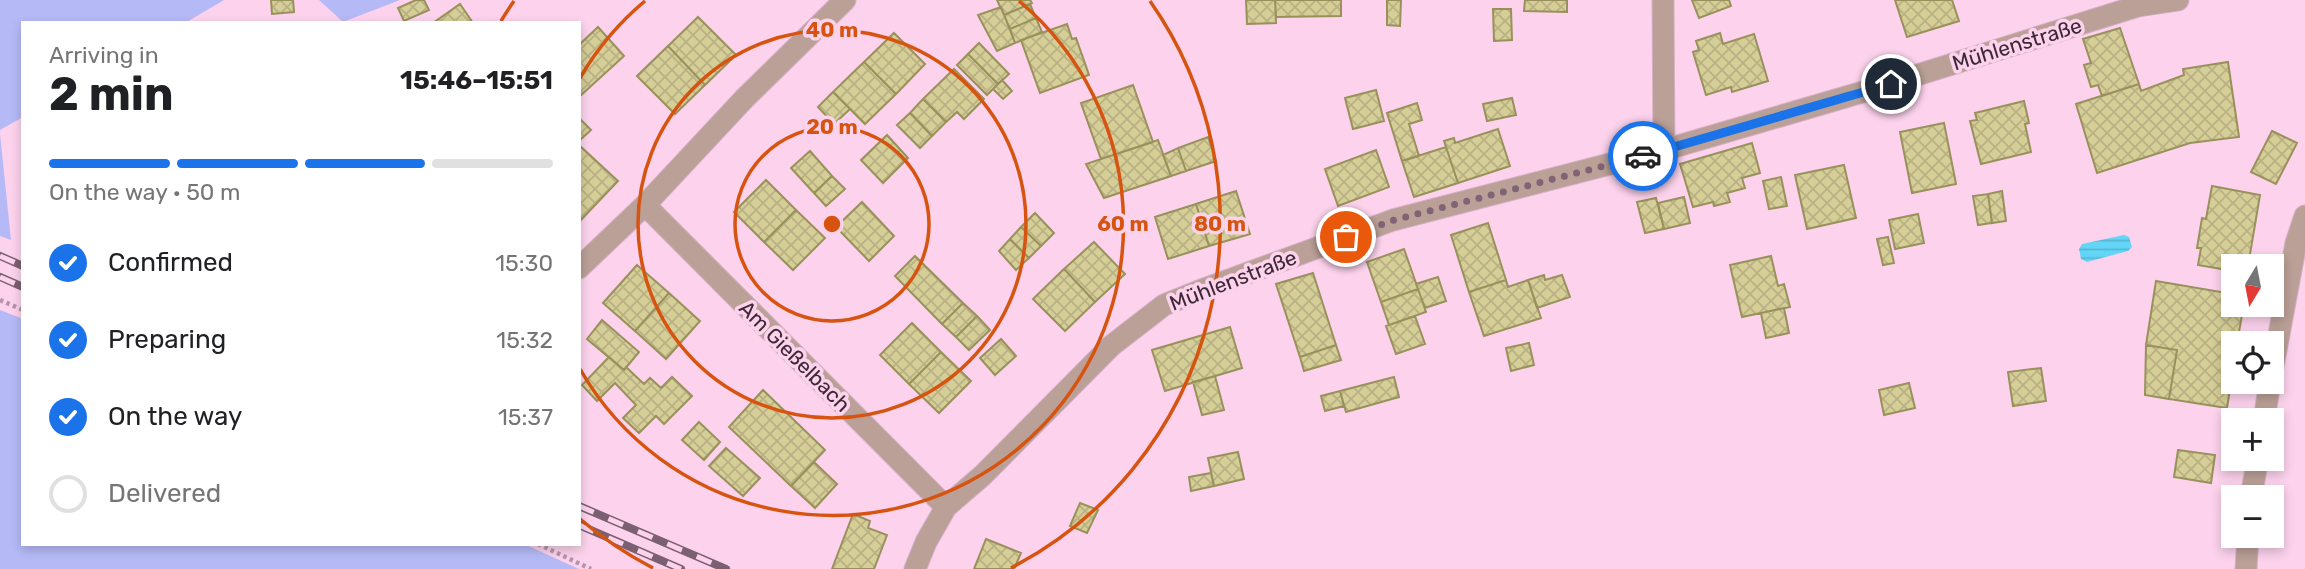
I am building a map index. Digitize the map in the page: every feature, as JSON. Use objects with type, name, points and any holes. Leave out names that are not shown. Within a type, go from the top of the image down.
[{"type":"street","points":[[581,266],[645,205],[744,99],[845,0]]},
{"type":"street","points":[[1663,0],[1664,150]]},
{"type":"street","name":"Mühlenstraße","points":[[915,569],[926,542],[946,507],[983,475],[1111,346],[1164,305],[1394,220],[1664,150],[1866,91],[2138,6],[2178,0]]},
{"type":"street","name":"Am Gießelbach","points":[[645,205],[946,507]]},
{"type":"street","points":[[2280,331],[2296,243],[2305,216]]},
{"type":"street","points":[[2246,569],[2247,548]]},
{"type":"path","points":[[0,300],[21,309]]},
{"type":"path","points":[[542,546],[592,569]]},
{"type":"shaded area","points":[[0,0],[224,0],[188,21],[21,21],[21,118],[0,130]]},
{"type":"shaded area","points":[[319,0],[400,0],[346,21],[342,21]]},
{"type":"shaded area","points":[[0,134],[11,240],[0,236]]},
{"type":"shaded area","points":[[2124,235],[2129,237],[2132,247],[2128,251],[2087,262],[2081,259],[2079,249],[2082,244]]},
{"type":"shaded area","points":[[0,310],[21,318],[21,546],[528,546],[579,569],[0,569]]},
{"type":"building","points":[[271,0],[293,0],[294,12],[272,14]]},
{"type":"building","points":[[416,0],[424,0],[429,10],[404,21],[398,8]]},
{"type":"building","points":[[997,0],[1030,0],[1032,3],[1004,15]]},
{"type":"building","points":[[1246,0],[1275,0],[1276,23],[1247,24]]},
{"type":"building","points":[[1275,0],[1341,0],[1341,16],[1276,17]]},
{"type":"building","points":[[1387,0],[1401,0],[1400,26],[1387,25]]},
{"type":"building","points":[[1525,0],[1567,0],[1567,12],[1524,11]]},
{"type":"building","points":[[1692,0],[1729,0],[1731,6],[1699,18]]},
{"type":"building","points":[[1895,0],[1952,0],[1959,21],[1907,37]]},
{"type":"building","points":[[460,4],[472,21],[436,21]]},
{"type":"building","points":[[1030,4],[1036,18],[1010,29],[1004,15]]},
{"type":"building","points":[[1001,7],[1015,43],[997,51],[978,15]]},
{"type":"building","points":[[1493,9],[1511,9],[1512,40],[1494,41]]},
{"type":"building","points":[[698,17],[736,55],[705,85],[668,46]]},
{"type":"building","points":[[1036,18],[1042,32],[1015,43],[1010,29]]},
{"type":"building","points":[[1067,24],[1072,39],[1076,38],[1089,75],[1040,93],[1021,40]]},
{"type":"building","points":[[598,27],[624,56],[581,95],[581,43]]},
{"type":"building","points":[[2120,28],[2139,84],[2102,96],[2098,85],[2091,87],[2084,65],[2091,63],[2083,39]]},
{"type":"building","points":[[894,33],[925,64],[896,94],[864,62]]},
{"type":"building","points":[[1720,33],[1723,44],[1754,34],[1768,81],[1732,92],[1731,87],[1706,95],[1693,52],[1699,50],[1696,41]]},
{"type":"building","points":[[979,43],[1009,74],[998,84],[968,54]]},
{"type":"building","points":[[668,46],[705,85],[675,114],[637,76]]},
{"type":"building","points":[[968,54],[998,84],[987,95],[957,65]]},
{"type":"building","points":[[864,62],[896,94],[865,124],[833,92]]},
{"type":"building","points":[[2228,62],[2239,137],[2190,143],[2097,173],[2076,104],[2139,84],[2141,91],[2184,75],[2183,69]]},
{"type":"building","points":[[954,69],[984,99],[964,119],[957,112],[946,122],[923,99]]},
{"type":"building","points":[[1002,80],[1012,91],[1003,99],[993,89]]},
{"type":"building","points":[[1133,85],[1153,142],[1101,159],[1081,103]]},
{"type":"building","points":[[1376,90],[1384,121],[1353,129],[1345,98]]},
{"type":"building","points":[[833,92],[850,109],[834,124],[818,107]]},
{"type":"building","points":[[1512,98],[1516,115],[1487,121],[1483,104]]},
{"type":"building","points":[[923,99],[946,122],[932,136],[910,113]]},
{"type":"building","points":[[2024,101],[2029,123],[2025,124],[2031,152],[1981,164],[1970,121],[1977,120],[1975,113]]},
{"type":"building","points":[[1417,103],[1422,120],[1409,124],[1419,156],[1402,161],[1387,113]]},
{"type":"building","points":[[910,113],[932,136],[920,148],[897,125]]},
{"type":"building","points":[[581,120],[591,130],[581,139]]},
{"type":"building","points":[[1944,123],[1956,184],[1912,193],[1900,132]]},
{"type":"building","points":[[1498,129],[1510,166],[1458,183],[1444,141],[1454,138],[1455,143]]},
{"type":"building","points":[[2272,131],[2297,143],[2276,184],[2251,172]]},
{"type":"building","points":[[887,135],[908,158],[883,183],[861,160]]},
{"type":"building","points":[[1208,137],[1216,161],[1186,171],[1178,148]]},
{"type":"building","points":[[1158,140],[1171,176],[1104,198],[1086,164]]},
{"type":"building","points":[[1752,143],[1760,173],[1742,178],[1745,188],[1727,193],[1730,202],[1714,206],[1713,202],[1693,207],[1680,164]]},
{"type":"building","points":[[581,147],[618,181],[581,220]]},
{"type":"building","points":[[1446,147],[1458,183],[1414,197],[1402,161]]},
{"type":"building","points":[[1178,148],[1186,171],[1171,176],[1163,155]]},
{"type":"building","points":[[1376,150],[1389,187],[1338,206],[1325,169]]},
{"type":"building","points":[[810,151],[832,176],[814,193],[791,168]]},
{"type":"building","points":[[1844,165],[1856,218],[1807,229],[1795,175]]},
{"type":"building","points":[[832,176],[845,189],[826,206],[814,193]]},
{"type":"building","points":[[1781,177],[1787,206],[1769,209],[1763,181]]},
{"type":"building","points":[[766,180],[796,210],[764,242],[734,212]]},
{"type":"building","points":[[2212,186],[2260,195],[2250,254],[2221,254],[2221,269],[2198,265],[2201,248],[2197,248],[2202,218],[2206,219]]},
{"type":"building","points":[[1236,191],[1250,234],[1209,246],[1196,204]]},
{"type":"building","points":[[2002,191],[2006,221],[1992,223],[1988,194]]},
{"type":"building","points":[[1988,194],[1992,223],[1978,225],[1973,196]]},
{"type":"building","points":[[1684,197],[1690,223],[1664,229],[1658,203]]},
{"type":"building","points":[[1656,198],[1664,229],[1645,233],[1637,202]]},
{"type":"building","points":[[862,202],[894,236],[869,261],[836,227]]},
{"type":"building","points":[[1196,204],[1209,246],[1168,259],[1155,217]]},
{"type":"building","points":[[796,210],[825,238],[793,270],[764,242]]},
{"type":"building","points":[[1035,213],[1054,233],[1041,246],[1021,227]]},
{"type":"building","points":[[1918,214],[1924,243],[1895,249],[1889,220]]},
{"type":"building","points":[[1488,223],[1506,280],[1469,292],[1451,235]]},
{"type":"building","points":[[1021,227],[1041,246],[1029,258],[1010,239]]},
{"type":"building","points":[[1888,237],[1894,263],[1883,265],[1877,239]]},
{"type":"building","points":[[1010,239],[1029,258],[1016,270],[999,251]]},
{"type":"building","points":[[1094,242],[1125,274],[1095,302],[1064,269]]},
{"type":"building","points":[[1404,249],[1418,289],[1381,302],[1367,262]]},
{"type":"building","points":[[915,256],[963,303],[942,324],[895,276]]},
{"type":"building","points":[[1771,256],[1778,286],[1784,284],[1790,307],[1742,317],[1730,265]]},
{"type":"building","points":[[637,265],[669,293],[635,331],[603,303]]},
{"type":"building","points":[[1064,269],[1095,302],[1065,331],[1033,299]]},
{"type":"building","points":[[1313,273],[1336,345],[1300,357],[1276,284]]},
{"type":"building","points":[[1544,275],[1545,280],[1562,275],[1570,297],[1537,308],[1528,280]]},
{"type":"building","points":[[1438,277],[1446,301],[1425,308],[1416,284]]},
{"type":"building","points":[[1506,280],[1508,287],[1528,280],[1541,318],[1484,336],[1469,292]]},
{"type":"building","points":[[2156,281],[2221,292],[2221,317],[2242,317],[2239,331],[2221,331],[2221,394],[2229,394],[2227,408],[2169,399],[2177,350],[2146,345]]},
{"type":"building","points":[[1418,289],[1426,312],[1389,325],[1381,302]]},
{"type":"building","points":[[669,293],[700,321],[666,359],[635,331]]},
{"type":"building","points":[[963,303],[977,316],[956,337],[942,324]]},
{"type":"building","points":[[1784,308],[1789,333],[1766,338],[1761,313]]},
{"type":"building","points":[[977,316],[990,330],[969,350],[956,337]]},
{"type":"building","points":[[1415,316],[1425,344],[1396,354],[1386,326]]},
{"type":"building","points":[[602,320],[639,352],[624,370],[587,339]]},
{"type":"building","points":[[912,323],[941,352],[909,384],[880,355]]},
{"type":"building","points":[[1230,327],[1242,368],[1165,391],[1152,350]]},
{"type":"building","points":[[1001,339],[1016,356],[995,375],[980,358]]},
{"type":"building","points":[[1529,343],[1534,365],[1511,371],[1506,348]]},
{"type":"building","points":[[1336,345],[1341,360],[1304,371],[1300,357]]},
{"type":"building","points":[[2146,345],[2177,350],[2169,399],[2145,395]]},
{"type":"building","points":[[941,352],[971,381],[939,413],[909,384]]},
{"type":"building","points":[[609,357],[624,370],[626,367],[644,384],[650,378],[661,388],[672,377],[692,396],[664,424],[656,416],[639,433],[623,418],[636,405],[615,383],[597,401],[582,385]]},
{"type":"building","points":[[2041,368],[2046,401],[2013,406],[2008,372]]},
{"type":"building","points":[[1215,376],[1224,410],[1202,415],[1193,382]]},
{"type":"building","points":[[1394,377],[1399,397],[1346,412],[1340,391]]},
{"type":"building","points":[[1909,383],[1915,408],[1884,415],[1879,390]]},
{"type":"building","points":[[763,390],[825,450],[791,486],[729,427]]},
{"type":"building","points":[[1340,391],[1344,406],[1325,411],[1321,396]]},
{"type":"building","points":[[699,422],[720,442],[704,460],[682,440]]},
{"type":"building","points":[[726,448],[760,478],[743,496],[709,466]]},
{"type":"building","points":[[2178,450],[2215,455],[2211,483],[2174,477]]},
{"type":"building","points":[[1238,452],[1244,479],[1214,486],[1208,458]]},
{"type":"building","points":[[814,462],[837,484],[815,508],[791,486]]},
{"type":"building","points":[[1211,473],[1214,486],[1191,491],[1189,477]]},
{"type":"building","points":[[1080,503],[1098,510],[1087,533],[1070,526]]},
{"type":"building","points":[[853,514],[870,521],[868,528],[887,535],[874,569],[832,569]]},
{"type":"building","points":[[986,539],[1021,553],[1014,569],[974,569]]},
{"type":"railway","points":[[0,256],[21,265]]},
{"type":"railway","points":[[0,277],[21,286]]},
{"type":"railway","points":[[581,507],[726,569]]},
{"type":"railway","points":[[581,526],[681,569]]},
{"type":"way so far","points":[[1346,237],[1394,220],[1643,156]]},
{"type":"route","points":[[1643,156],[1891,84]]}]
